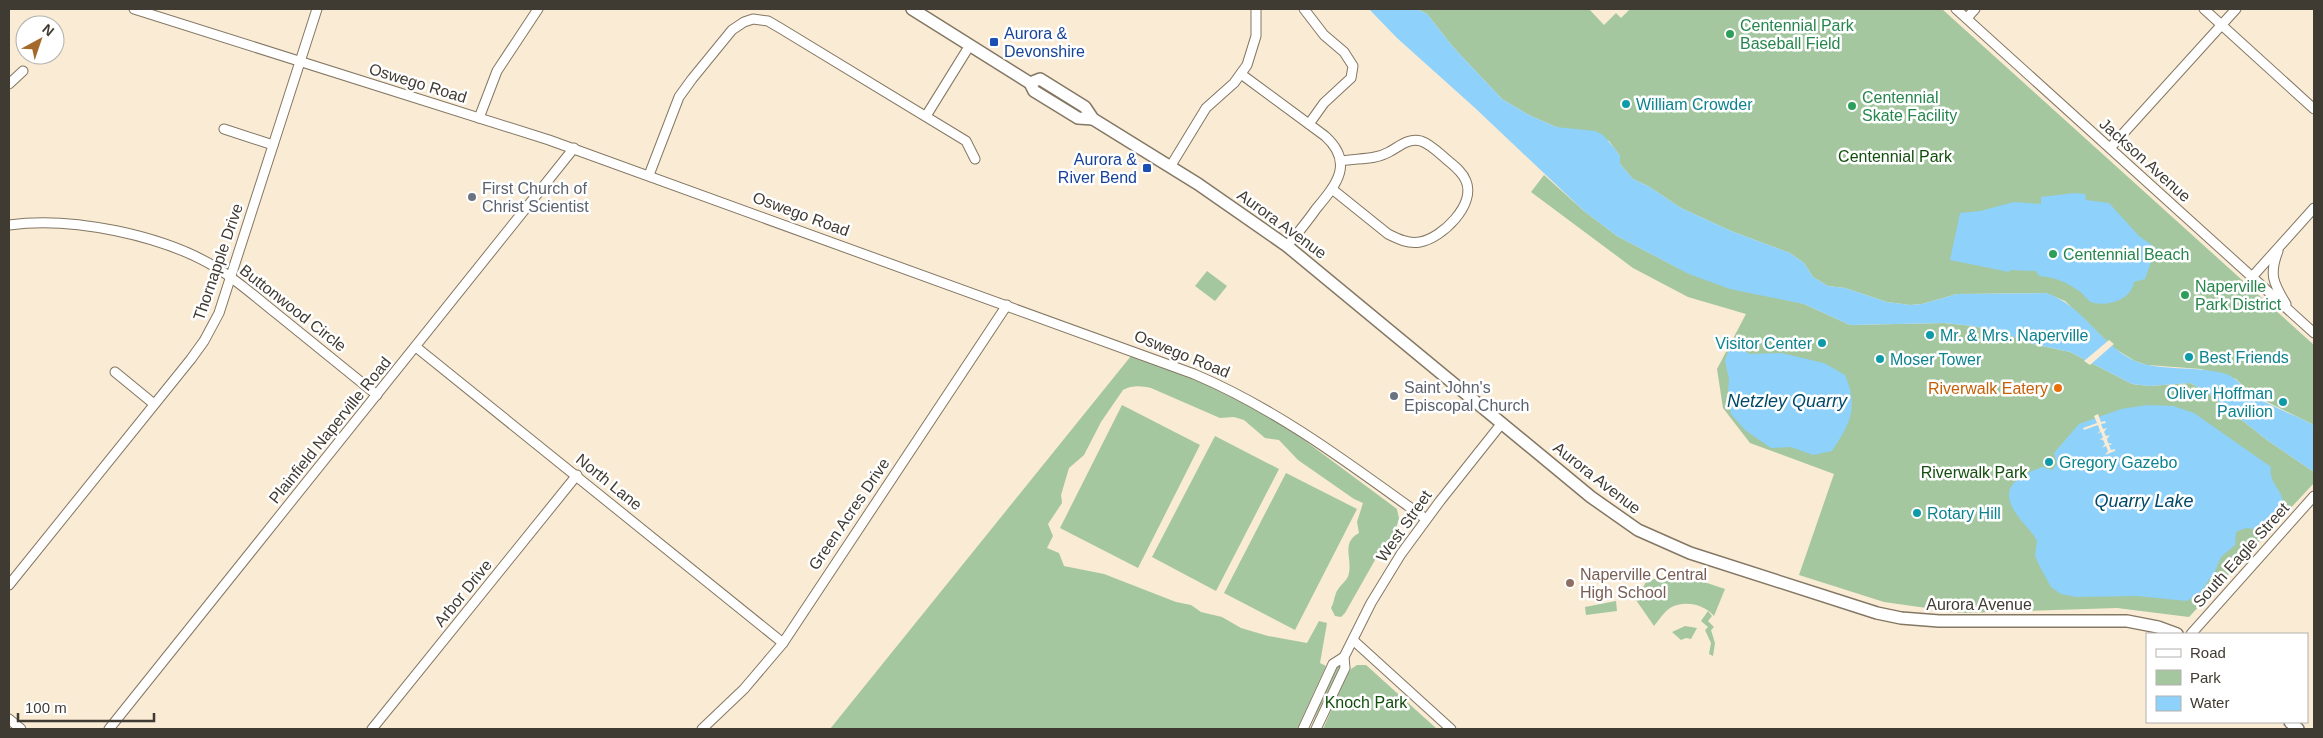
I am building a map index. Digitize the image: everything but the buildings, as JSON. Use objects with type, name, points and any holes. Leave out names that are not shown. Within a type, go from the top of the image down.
[{"type":"main road","name":"Aurora Avenue","points":[[912,9],[1030,83],[1034,92],[1078,118],[1093,119],[1232,206],[1287,246],[1611,512],[1660,541],[1690,553],[1844,604],[1901,618],[1959,621],[2106,620],[2140,623],[2174,633]]},
{"type":"street","name":"Oswego Road","points":[[134,9],[574,148],[1176,367],[1236,392],[1296,426],[1426,519]]},
{"type":"street","name":"Thornapple Drive","points":[[9,585],[207,336],[219,313],[317,9]]},
{"type":"street","points":[[480,118],[497,71],[538,9]]},
{"type":"street","points":[[1170,166],[1206,108],[1241,74],[1254,48],[1257,28],[1256,9]]},
{"type":"street","points":[[1304,9],[1324,35],[1352,61],[1353,66],[1351,78],[1324,103],[1309,124]]},
{"type":"street","name":"Jackson Avenue","points":[[1956,9],[2314,333]]},
{"type":"street","points":[[1967,18],[1974,9]]},
{"type":"street","points":[[2204,9],[2314,109]]},
{"type":"street","points":[[2110,148],[2236,9]]},
{"type":"street","points":[[649,175],[671,114],[685,88],[732,30],[744,22],[753,19],[763,20],[774,25],[966,141],[975,159]]},
{"type":"street","points":[[926,116],[970,45]]},
{"type":"street","points":[[9,84],[23,71]]},
{"type":"street","points":[[1241,74],[1332,142],[1341,161],[1338,180],[1287,246]]},
{"type":"street","points":[[224,129],[273,145]]},
{"type":"street","points":[[1332,189],[1388,234],[1406,242],[1422,241],[1439,234],[1464,205],[1467,197],[1467,185],[1461,172],[1430,146],[1421,141],[1406,142],[1374,157],[1341,161]]},
{"type":"street","name":"Plainfield Naperville Road","points":[[109,729],[574,148]]},
{"type":"street","points":[[2252,277],[2314,208]]},
{"type":"street","name":"Buttonwood Circle","points":[[9,225],[65,223],[123,232],[198,258],[230,278],[377,395]]},
{"type":"street","points":[[2280,246],[2272,266],[2272,275],[2278,291],[2292,312]]},
{"type":"street","name":"Green Acres Drive","points":[[702,729],[744,689],[783,643],[1007,305]]},
{"type":"street","name":"North Lane","points":[[416,347],[783,643]]},
{"type":"street","points":[[114,372],[154,404]]},
{"type":"street","name":"West Street","points":[[1316,729],[1344,668],[1344,657],[1383,582],[1426,519],[1502,423]]},
{"type":"street","name":"Arbor Drive","points":[[372,729],[577,475]]},
{"type":"street","name":"South Eagle Street","points":[[2192,633],[2314,496]]},
{"type":"street","points":[[1353,640],[1451,729]]},
{"type":"street","name":"West Street","points":[[1303,729],[1333,664],[1344,657]]},
{"type":"street","points":[[9,720],[21,729]]},
{"type":"green space","name":"Centennial Park","points":[[1417,9],[1589,9],[1604,25],[1616,13],[1621,18],[1630,9],[1942,9],[2314,345],[2314,425],[2251,394],[2236,379],[2201,369],[2147,365],[2135,361],[2114,348],[2065,301],[2046,293],[1957,294],[1922,304],[1910,305],[1887,302],[1845,288],[1828,286],[1813,277],[1804,263],[1790,253],[1731,231],[1681,208],[1648,186],[1633,179],[1620,164],[1620,156],[1609,141],[1556,127],[1529,115],[1502,99],[1453,47],[1427,14]]},
{"type":"green space","name":"Riverwalk Park","points":[[1544,175],[1584,211],[1617,236],[1678,268],[1804,304],[1850,325],[1944,323],[1973,326],[2004,333],[2029,343],[2070,352],[2132,384],[2149,386],[2190,383],[2204,390],[2267,440],[2314,472],[2314,483],[2189,617],[2117,608],[1962,613],[1884,602],[1799,575],[1834,474],[1750,443],[1723,408],[1717,369],[1746,314],[1688,297],[1633,268],[1531,192]]},
{"type":"green space","points":[[1207,271],[1227,286],[1215,301],[1195,286]]},
{"type":"green space","points":[[1131,356],[1201,382],[1266,415],[1304,440],[1397,509],[1399,519],[1395,531],[1375,560],[1341,617],[1335,616],[1331,608],[1337,590],[1348,576],[1350,541],[1359,533],[1357,522],[1363,503],[1354,499],[1298,460],[1279,440],[1265,438],[1244,420],[1234,417],[1220,418],[1151,388],[1141,386],[1130,387],[1123,390],[1101,422],[1084,455],[1069,468],[1061,495],[1062,503],[1048,524],[1053,536],[1047,548],[1059,553],[1064,566],[1104,574],[1176,602],[1191,605],[1201,612],[1222,617],[1241,628],[1268,636],[1307,643],[1319,621],[1327,623],[1320,663],[1326,666],[1297,729],[830,729]]},
{"type":"green space","points":[[1122,405],[1200,445],[1138,568],[1060,528]]},
{"type":"green space","points":[[1215,436],[1279,469],[1216,591],[1152,557]]},
{"type":"green space","points":[[1286,473],[1357,509],[1295,630],[1224,593]]},
{"type":"green space","points":[[1674,572],[1725,589],[1714,616],[1694,604],[1681,604],[1670,608],[1654,626],[1636,600],[1646,582]]},
{"type":"green space","points":[[1616,601],[1617,611],[1586,615],[1585,607]]},
{"type":"green space","points":[[1708,611],[1712,616],[1708,621],[1714,627],[1711,630],[1715,643],[1713,656],[1709,654],[1711,643],[1705,630],[1708,627],[1701,621]]},
{"type":"green space","points":[[1685,626],[1697,628],[1691,639],[1681,640],[1672,632]]},
{"type":"green space","points":[[1338,664],[1341,665],[1311,726],[1334,669]]},
{"type":"green space","name":"Knoch Park","points":[[1357,665],[1366,665],[1437,729],[1323,729],[1346,676]]},
{"type":"water","points":[[1369,9],[1417,9],[1427,14],[1453,47],[1502,99],[1529,115],[1556,127],[1595,131],[1603,135],[1620,156],[1620,164],[1633,179],[1648,186],[1681,208],[1731,231],[1790,253],[1804,263],[1813,277],[1828,286],[1845,288],[1887,302],[1910,305],[1922,304],[1957,294],[2046,293],[2070,306],[2110,344],[2133,360],[2154,366],[2215,371],[2226,374],[2237,381],[2249,393],[2314,425],[2314,472],[2267,440],[2204,390],[2190,383],[2149,386],[2132,384],[2070,352],[2029,343],[2004,333],[1973,326],[1944,323],[1850,325],[1804,304],[1730,289],[1689,274],[1617,236],[1584,211],[1474,107],[1397,38]]},
{"type":"water","name":"Centennial Beach","points":[[2075,193],[2085,194],[2086,200],[2109,203],[2139,236],[2156,248],[2145,279],[2134,282],[2129,293],[2124,297],[2106,304],[2100,304],[2088,300],[2081,292],[2060,280],[2039,276],[2036,271],[2010,270],[2009,272],[1950,260],[1960,213],[1980,211],[2014,202],[2041,204],[2041,197]]},
{"type":"water","name":"Netzley Quarry","points":[[1744,344],[1744,350],[1749,354],[1781,353],[1824,363],[1845,375],[1852,406],[1848,424],[1832,451],[1813,455],[1791,447],[1771,448],[1745,430],[1731,414],[1728,392],[1729,379],[1725,361],[1730,346]]},
{"type":"water","name":"Quarry Lake","points":[[2147,405],[2173,406],[2194,413],[2271,467],[2273,482],[2281,494],[2283,504],[2261,530],[2246,528],[2236,532],[2235,545],[2221,557],[2215,571],[2200,593],[2187,601],[2137,596],[2076,597],[2061,594],[2051,587],[2035,555],[2037,541],[2012,506],[2009,498],[2013,484],[2018,479],[2042,467],[2052,470],[2057,464],[2054,453],[2079,424],[2121,409]]},
{"type":"pier","points":[[2109,340],[2114,344],[2090,365],[2084,361]]},
{"type":"pier","points":[[2098,414],[2101,422],[2105,421],[2106,423],[2101,424],[2103,429],[2107,428],[2104,432],[2106,436],[2110,435],[2107,439],[2108,443],[2113,444],[2109,445],[2111,450],[2115,449],[2115,451],[2105,455],[2108,451],[2106,446],[2102,448],[2105,444],[2103,440],[2099,439],[2103,438],[2101,432],[2097,434],[2100,431],[2098,425],[2084,430],[2083,428],[2097,423],[2094,416]]},
{"type":"place","name":"Centennial Park Baseball Field","points":[[1730,34]]},
{"type":"place","name":"Aurora & Devonshire","points":[[994,42]]},
{"type":"place","name":"William Crowder","points":[[1626,104]]},
{"type":"place","name":"Centennial Skate Facility","points":[[1852,106]]},
{"type":"place","name":"Aurora & River Bend","points":[[1147,168]]},
{"type":"place","name":"First Church of Christ Scientist","points":[[472,197]]},
{"type":"place","name":"Centennial Beach","points":[[2053,254]]},
{"type":"place","name":"Naperville Park District","points":[[2185,295]]},
{"type":"place","name":"Mr. & Mrs. Naperville","points":[[1930,335]]},
{"type":"place","name":"Visitor Center","points":[[1822,343]]},
{"type":"place","name":"Best Friends","points":[[2189,357]]},
{"type":"place","name":"Moser Tower","points":[[1880,359]]},
{"type":"place","name":"Riverwalk Eatery","points":[[2058,388]]},
{"type":"place","name":"Saint John's Episcopal Church","points":[[1394,396]]},
{"type":"place","name":"Oliver Hoffman Pavilion","points":[[2283,402]]},
{"type":"place","name":"Gregory Gazebo","points":[[2049,462]]},
{"type":"place","name":"Rotary Hill","points":[[1917,513]]},
{"type":"place","name":"Naperville Central High School","points":[[1570,583]]}]
